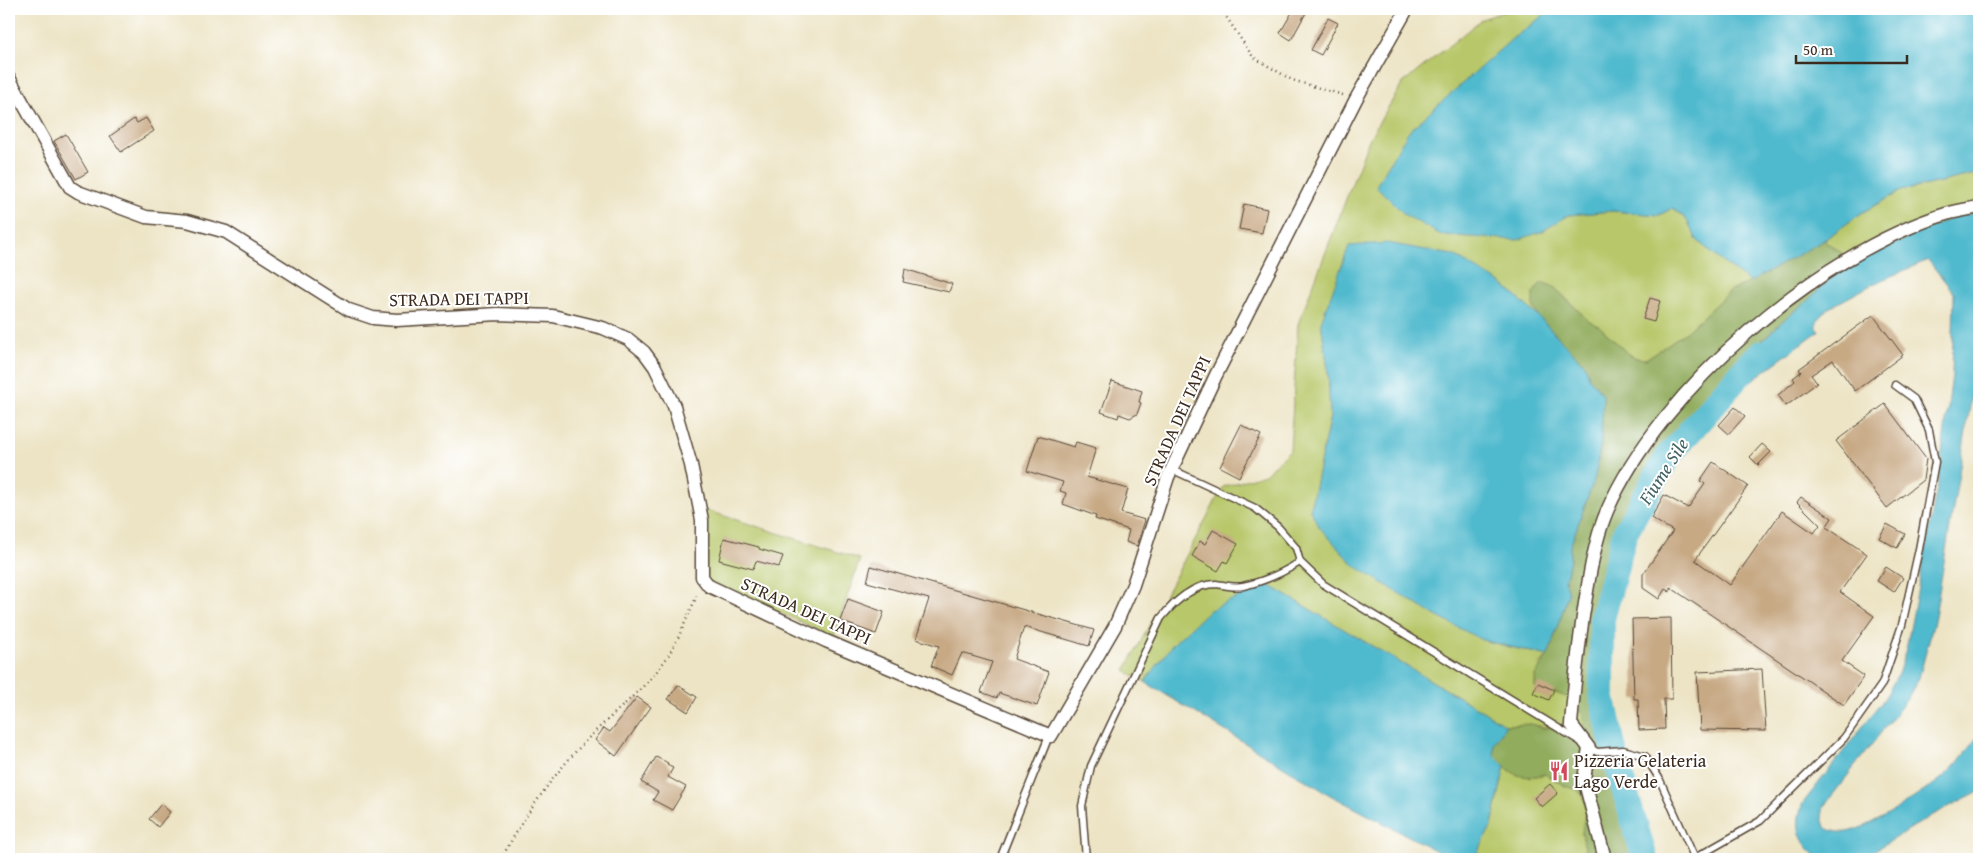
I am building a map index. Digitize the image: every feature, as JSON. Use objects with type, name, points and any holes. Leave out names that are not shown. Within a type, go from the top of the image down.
[{"type":"street","name":"STRADA DEI TAPPI","points":[[9,78],[70,187],[82,194],[146,217],[187,221],[226,232],[349,310],[373,318],[397,320],[498,314],[553,316],[603,328],[628,339],[644,352],[655,366],[674,406],[691,465],[702,520],[702,577],[709,586],[826,641],[1049,736],[1052,735],[1114,626],[1133,585],[1171,469],[1356,99],[1407,9]]},
{"type":"street","points":[[1605,859],[1584,779],[1590,748],[1571,724],[1576,665],[1590,574],[1598,538],[1606,512],[1637,456],[1648,438],[1678,402],[1719,360],[1783,304],[1814,281],[1881,240],[1946,214],[1979,207]]},
{"type":"lane","points":[[1171,469],[1255,508],[1278,527],[1296,548],[1300,562],[1323,584],[1590,748],[1597,752],[1623,750],[1645,756],[1659,778],[1695,859],[1760,821],[1844,738],[1882,684],[1902,625],[1919,549],[1935,462],[1929,430],[1914,400],[1895,385]]},
{"type":"lane","points":[[1086,859],[1082,806],[1091,766],[1161,618],[1184,595],[1197,589],[1214,584],[1241,587],[1282,573],[1300,562]]},
{"type":"lane","points":[[1000,859],[1049,736]]},
{"type":"path","points":[[1220,9],[1253,57],[1292,80],[1356,99]]},
{"type":"path","points":[[501,859],[526,816],[552,780],[580,747],[626,702],[668,656],[705,582]]},
{"type":"green space","points":[[1512,9],[1552,9],[1512,39],[1543,231],[1568,215],[1613,211],[1659,215],[1673,208],[1687,220],[1697,240],[1721,261],[1750,282],[1731,290],[1686,332],[1646,359],[1635,358],[1625,351],[1599,326],[1589,321],[1554,287],[1533,305],[1538,316],[1501,283],[1321,322],[1328,369],[1330,417],[1310,510],[1482,640],[1548,656],[1540,665],[1546,691],[1568,697],[1578,705],[1584,727],[1577,735],[1542,726],[1506,725],[1267,584],[1149,675],[1145,682],[1125,671],[1223,487],[1265,474],[1290,450],[1298,324],[1370,137],[1403,83],[1482,19]]},
{"type":"green space","points":[[1979,173],[1979,213],[1956,216],[1854,262],[1824,240],[1863,212],[1901,191]]},
{"type":"green space","points":[[1824,240],[1854,262],[1830,279],[1728,372],[1681,426],[1646,480],[1620,536],[1604,599],[1596,684],[1612,764],[1636,859],[1587,859],[1582,833],[1586,809],[1584,797],[1576,789],[1565,786],[1545,774],[1528,777],[1516,774],[1494,755],[1493,744],[1506,725],[1531,724],[1543,728],[1555,727],[1567,729],[1577,735],[1584,727],[1583,716],[1575,702],[1561,695],[1535,687],[1535,675],[1548,656],[1568,594],[1565,583],[1570,559],[1570,547],[1595,477],[1601,442],[1603,395],[1589,377],[1585,365],[1538,316],[1533,305],[1533,293],[1542,282],[1554,287],[1589,321],[1599,326],[1625,351],[1635,358],[1646,359],[1686,332],[1731,290],[1742,286]]},
{"type":"green space","points":[[702,509],[860,559],[834,635],[857,647],[704,579]]},
{"type":"green space","points":[[1505,766],[1509,770],[1524,776],[1545,774],[1565,786],[1576,789],[1584,797],[1586,809],[1582,833],[1587,859],[1474,859],[1492,825]]},
{"type":"water","points":[[1552,9],[1979,9],[1979,173],[1901,191],[1863,212],[1824,240],[1750,282],[1721,261],[1697,240],[1687,220],[1673,208],[1659,215],[1613,211],[1568,215],[1543,231],[1518,240],[1441,235],[1405,215],[1376,186],[1408,132],[1512,39]]},
{"type":"water","points":[[1979,213],[1979,335],[1970,407],[1934,622],[1919,678],[1907,699],[1824,806],[1822,817],[1825,827],[1839,832],[1847,832],[1869,824],[1942,778],[1954,767],[1979,735],[1979,791],[1933,815],[1860,859],[1821,859],[1808,848],[1800,835],[1799,820],[1803,803],[1885,698],[1898,674],[1906,650],[1938,483],[1952,375],[1954,293],[1928,260],[1873,284],[1829,308],[1817,321],[1819,331],[1744,386],[1729,372],[1830,279],[1854,262],[1956,216]]},
{"type":"water","points":[[1387,243],[1453,255],[1501,283],[1538,316],[1585,365],[1589,377],[1603,395],[1601,441],[1595,477],[1570,547],[1570,559],[1565,582],[1568,594],[1548,656],[1482,640],[1434,615],[1355,566],[1320,528],[1310,510],[1330,417],[1328,369],[1321,322],[1349,246]]},
{"type":"water","points":[[1267,584],[1506,725],[1494,744],[1494,755],[1505,766],[1492,825],[1474,859],[1452,859],[1330,795],[1145,682],[1172,645],[1208,611]]},
{"type":"building","points":[[1294,9],[1308,9],[1291,40],[1280,33]]},
{"type":"building","points":[[1328,18],[1338,23],[1321,55],[1311,50]]},
{"type":"building","points":[[146,118],[154,131],[121,152],[110,136],[134,119],[137,123]]},
{"type":"building","points":[[66,134],[88,172],[76,179],[54,141]]},
{"type":"building","points":[[1244,204],[1267,209],[1262,233],[1239,229]]},
{"type":"building","points":[[905,269],[952,284],[949,292],[903,282]]},
{"type":"building","points":[[1650,298],[1660,301],[1654,322],[1643,319]]},
{"type":"building","points":[[1873,315],[1903,355],[1855,391],[1833,360],[1811,375],[1817,383],[1786,406],[1778,395],[1795,381],[1793,378],[1801,372],[1799,369]]},
{"type":"building","points":[[1112,381],[1142,391],[1139,402],[1141,403],[1137,414],[1130,418],[1119,414],[1118,418],[1101,412]]},
{"type":"building","points":[[1885,404],[1926,459],[1923,480],[1887,508],[1836,441]]},
{"type":"building","points":[[1735,407],[1745,416],[1729,434],[1719,425]]},
{"type":"building","points":[[1241,425],[1261,435],[1239,477],[1220,467]]},
{"type":"building","points":[[1038,436],[1074,447],[1076,442],[1096,448],[1087,477],[1128,489],[1121,513],[1145,520],[1137,546],[1126,542],[1129,530],[1095,519],[1096,516],[1063,504],[1066,493],[1060,491],[1063,482],[1027,471]]},
{"type":"building","points":[[1762,444],[1771,452],[1758,465],[1750,457]]},
{"type":"building","points":[[1713,462],[1748,486],[1695,560],[1730,585],[1782,511],[1814,533],[1820,525],[1797,502],[1801,497],[1832,518],[1826,527],[1867,554],[1840,592],[1874,616],[1842,661],[1864,676],[1844,705],[1670,587],[1670,592],[1665,589],[1659,599],[1643,588],[1643,574],[1673,531],[1651,518],[1664,495],[1688,508],[1705,484],[1700,481]]},
{"type":"building","points":[[1887,524],[1905,534],[1897,548],[1879,538]]},
{"type":"building","points":[[1213,530],[1238,544],[1227,563],[1224,561],[1218,571],[1192,556],[1200,541],[1205,544]]},
{"type":"building","points":[[724,538],[759,547],[759,549],[783,556],[779,567],[756,561],[753,569],[719,560]]},
{"type":"building","points":[[871,566],[1094,630],[1089,646],[1024,627],[1014,659],[1049,672],[1037,706],[999,693],[997,698],[981,692],[992,662],[962,653],[952,675],[931,666],[939,646],[916,639],[929,599],[867,582]]},
{"type":"building","points":[[1886,567],[1903,578],[1894,592],[1877,581]]},
{"type":"building","points":[[848,599],[884,612],[876,634],[840,621]]},
{"type":"building","points":[[1671,618],[1672,699],[1664,699],[1665,729],[1639,730],[1638,699],[1634,699],[1632,619]]},
{"type":"building","points":[[1762,669],[1766,731],[1700,730],[1697,672]]},
{"type":"building","points":[[1538,683],[1554,690],[1549,700],[1533,693]]},
{"type":"building","points":[[678,685],[697,697],[688,712],[668,699]]},
{"type":"building","points":[[637,697],[651,707],[616,756],[595,740],[604,728],[610,732]]},
{"type":"building","points":[[656,757],[673,768],[668,777],[686,787],[672,810],[653,800],[658,792],[641,782]]},
{"type":"building","points":[[1550,784],[1558,793],[1542,807],[1534,798]]},
{"type":"building","points":[[161,804],[170,812],[158,827],[149,819]]},
{"type":"waterway","name":"Fiume Sile","points":[[1645,859],[1616,761],[1602,694],[1602,619],[1625,532],[1669,455],[1761,353]]},
{"type":"place","name":"Pizzeria Gelateria Lago Verde","points":[[1559,771]]}]
